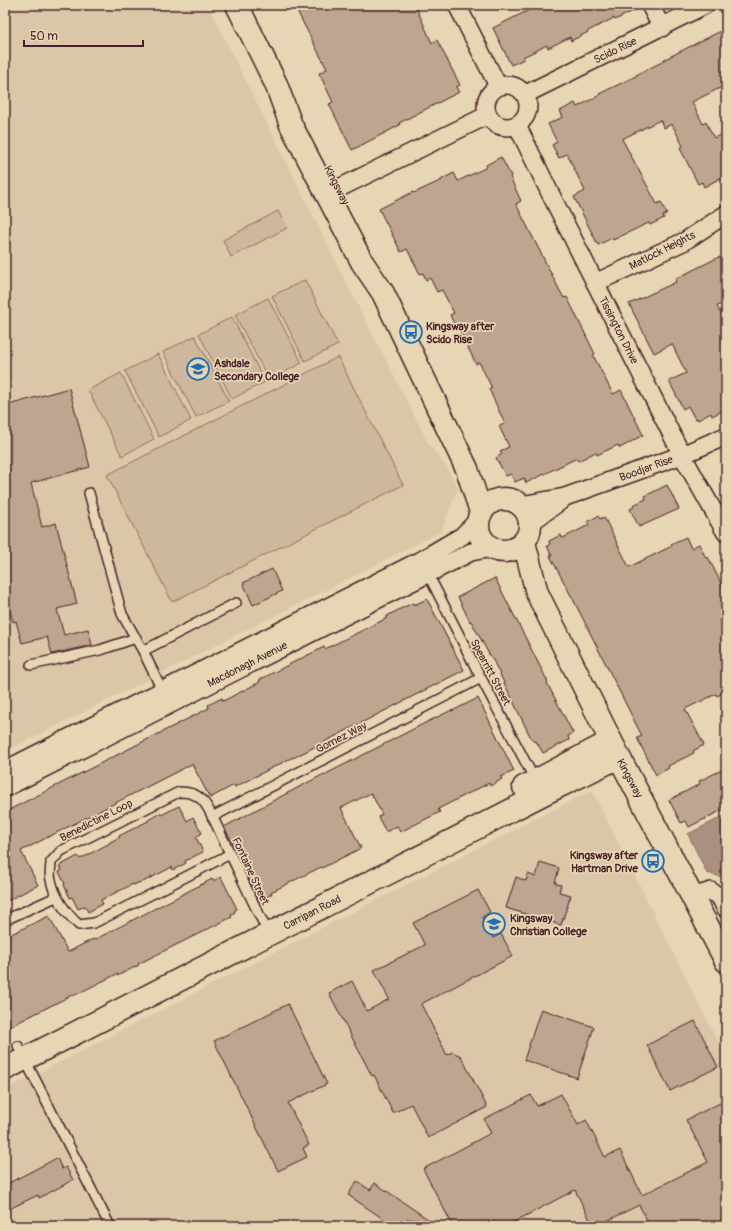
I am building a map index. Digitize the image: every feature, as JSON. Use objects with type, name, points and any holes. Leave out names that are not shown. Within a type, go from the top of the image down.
[{"type":"main road","name":"Kingsway","points":[[237,5],[276,84],[291,125],[332,191],[362,262],[383,294],[467,469],[480,516],[478,529],[481,537],[486,543],[496,549],[538,593]]},
{"type":"main road","name":"Kingsway","points":[[467,469],[520,517],[538,593],[615,749],[726,961]]},
{"type":"main road","points":[[480,516],[486,505],[494,501],[520,517],[518,547],[509,551],[496,549]]},
{"type":"main road","name":"Carripan Road","points":[[5,1069],[16,1052],[265,928],[615,749]]},
{"type":"street","points":[[457,5],[498,86]]},
{"type":"street","points":[[650,5],[662,28]]},
{"type":"street","name":"Scido Rise","points":[[526,94],[662,28],[705,5]]},
{"type":"street","points":[[505,84],[513,85],[526,94],[529,108],[527,115],[523,121],[517,125],[510,127],[497,125],[488,115],[486,107],[487,99],[498,86],[505,84]]},
{"type":"street","points":[[332,191],[488,115]]},
{"type":"street","name":"Tissington Drive","points":[[517,125],[682,455],[726,533]]},
{"type":"street","name":"Matlock Heights","points":[[595,283],[685,241],[726,214]]},
{"type":"street","name":"Boodjar Rise","points":[[520,517],[565,498],[682,455],[726,436]]},
{"type":"street","name":"Macdonagh Avenue","points":[[424,567],[462,536],[480,516]]},
{"type":"street","name":"Macdonagh Avenue","points":[[5,770],[165,697],[424,567],[471,552],[496,549]]},
{"type":"street","name":"Macdonagh Avenue","points":[[5,788],[165,697]]},
{"type":"street","points":[[692,897],[712,891],[720,896],[726,909]]},
{"type":"lane","points":[[88,493],[122,614],[143,651],[165,697]]},
{"type":"lane","name":"Spearritt Street","points":[[424,567],[539,788]]},
{"type":"lane","points":[[143,651],[236,603]]},
{"type":"lane","points":[[31,665],[100,650],[136,638]]},
{"type":"lane","name":"Gomez Way","points":[[212,817],[481,678]]},
{"type":"lane","name":"Benedictine Loop","points":[[212,817],[202,799],[191,793],[179,792],[61,850],[51,862],[50,879],[56,896],[68,914],[79,925],[94,923],[230,854]]},
{"type":"lane","name":"Fontaine Street","points":[[212,817],[265,928]]},
{"type":"lane","points":[[5,920],[56,896]]},
{"type":"lane","points":[[16,1052],[110,1226]]},
{"type":"shaded area","name":"Ashdale Secondary College","points":[[9,5],[208,5],[352,294],[429,444],[446,466],[458,488],[441,532],[5,752],[5,7]]},
{"type":"shaded area","points":[[278,211],[287,228],[231,257],[223,240]]},
{"type":"shaded area","points":[[305,280],[338,345],[305,361],[272,296]]},
{"type":"shaded area","points":[[268,298],[302,363],[269,380],[235,315]]},
{"type":"shaded area","points":[[232,317],[265,382],[232,399],[199,334]]},
{"type":"shaded area","points":[[195,336],[229,401],[196,417],[163,352]]},
{"type":"shaded area","points":[[158,354],[191,420],[159,437],[125,371]]},
{"type":"shaded area","points":[[338,357],[403,485],[172,602],[107,475]]},
{"type":"shaded area","points":[[121,373],[154,439],[122,456],[88,390]]},
{"type":"shaded area","name":"Kingsway Christian College","points":[[592,790],[726,1058],[726,1226],[5,1226],[5,1090]]},
{"type":"shaded area","points":[[726,815],[726,878],[707,873],[688,834]]},
{"type":"building","points":[[294,5],[415,5],[432,43],[437,40],[460,85],[456,87],[459,92],[399,123],[400,125],[352,150],[329,104],[333,102],[319,73],[327,69]]},
{"type":"building","points":[[539,5],[640,5],[641,7],[615,20],[614,18],[571,41],[570,37],[548,48],[547,45],[511,65],[493,28]]},
{"type":"building","points":[[721,31],[722,33],[726,31],[726,85],[692,102],[703,124],[706,122],[714,138],[726,132],[726,175],[704,187],[702,182],[698,184],[680,148],[683,146],[672,124],[664,128],[660,120],[622,139],[657,204],[661,202],[667,214],[663,216],[664,218],[650,225],[649,223],[613,240],[612,238],[598,245],[574,197],[585,191],[567,154],[559,158],[552,145],[557,142],[548,124],[563,117],[560,111],[575,103],[577,107],[600,95],[599,94],[664,61],[663,60]]},
{"type":"building","points":[[501,157],[511,176],[510,177],[521,201],[516,204],[560,291],[564,298],[567,297],[595,354],[593,355],[613,394],[621,390],[643,435],[620,448],[618,445],[597,455],[596,452],[578,461],[577,458],[526,483],[524,478],[515,482],[511,474],[506,476],[496,458],[502,454],[500,451],[509,447],[499,426],[505,424],[489,389],[492,388],[479,362],[476,364],[458,327],[456,328],[450,315],[454,313],[442,290],[437,292],[430,278],[426,280],[423,273],[420,274],[407,249],[401,252],[379,209],[454,173],[458,181],[487,167],[486,165]]},
{"type":"building","points":[[726,255],[726,302],[717,306],[726,324],[726,409],[712,416],[711,413],[698,420],[697,418],[695,419],[688,406],[683,409],[669,381],[686,373],[672,344],[654,353],[629,304],[676,282],[675,279]]},
{"type":"building","points":[[69,388],[90,467],[31,483],[42,527],[56,523],[77,604],[57,609],[64,635],[88,629],[92,645],[52,654],[47,637],[22,643],[16,621],[13,622],[5,593],[5,406]]},
{"type":"building","points":[[667,485],[679,509],[639,527],[630,509],[634,507],[633,505],[646,499],[645,496]]},
{"type":"building","points":[[598,516],[600,519],[604,517],[629,567],[672,546],[671,544],[686,537],[691,548],[699,544],[706,558],[708,557],[726,593],[726,692],[717,696],[716,694],[685,709],[704,745],[693,751],[694,753],[668,766],[669,768],[656,775],[637,738],[642,736],[550,556],[552,556],[547,546],[550,544],[549,541],[561,535],[562,538],[565,537],[589,525],[587,522]]},
{"type":"building","points":[[272,569],[282,591],[253,605],[243,583]]},
{"type":"building","points":[[495,578],[573,733],[568,736],[569,740],[543,753],[536,741],[534,742],[531,738],[491,656],[471,621],[470,622],[458,597]]},
{"type":"building","points":[[427,599],[464,670],[293,758],[235,787],[234,785],[210,798],[192,764],[21,851],[38,885],[5,902],[5,812],[209,708],[208,705],[222,698],[223,701],[260,682],[259,680],[324,647],[325,649],[387,618],[387,616],[400,609]]},
{"type":"building","points":[[478,698],[514,771],[501,777],[502,779],[490,786],[489,783],[438,809],[440,812],[400,832],[397,826],[386,832],[378,817],[382,814],[371,793],[341,808],[361,848],[271,892],[272,894],[260,900],[246,873],[248,872],[224,827],[324,774]]},
{"type":"building","points":[[726,768],[726,808],[689,827],[686,821],[681,823],[669,800],[700,784],[699,781]]},
{"type":"building","points":[[179,806],[187,821],[193,817],[202,833],[196,837],[203,852],[185,861],[186,863],[173,870],[172,867],[143,882],[133,884],[101,900],[103,904],[88,912],[85,906],[78,909],[72,897],[70,898],[64,885],[65,884],[59,872],[62,870],[59,866],[78,856],[80,859],[160,813],[161,815]]},
{"type":"building","points":[[540,862],[559,868],[555,883],[561,885],[559,892],[571,895],[561,925],[506,908],[516,877],[526,881],[528,874],[536,877]]},
{"type":"building","points":[[221,877],[237,909],[231,915],[232,917],[117,976],[117,974],[73,996],[72,995],[5,1029],[5,937],[49,916],[68,952],[212,879],[213,881]]},
{"type":"building","points":[[478,890],[490,912],[482,917],[493,938],[501,934],[513,956],[421,1004],[447,1055],[452,1052],[461,1056],[487,1107],[428,1138],[411,1104],[393,1113],[329,993],[352,981],[367,1011],[389,999],[374,970],[425,945],[413,923]]},
{"type":"building","points":[[288,1004],[327,1084],[288,1103],[309,1145],[303,1148],[307,1157],[278,1171],[214,1041]]},
{"type":"building","points":[[541,1009],[594,1027],[577,1078],[524,1060]]},
{"type":"building","points":[[695,1021],[718,1067],[670,1091],[647,1045]]},
{"type":"building","points":[[561,1094],[578,1125],[586,1120],[605,1157],[620,1150],[642,1195],[708,1162],[686,1120],[726,1100],[726,1223],[719,1226],[650,1226],[639,1205],[597,1226],[593,1226],[575,1190],[506,1226],[467,1226],[452,1224],[423,1169],[491,1133],[484,1119],[531,1095],[537,1106]]},
{"type":"building","points":[[57,1158],[62,1169],[66,1167],[73,1180],[39,1198],[38,1195],[5,1211],[5,1185]]},
{"type":"building","points":[[357,1181],[370,1190],[375,1183],[432,1222],[407,1219],[418,1226],[394,1226],[348,1195]]},
{"type":"place","name":"Kingsway after Scido Rise","points":[[411,332]]},
{"type":"place","name":"Ashdale Secondary College","points":[[198,369]]},
{"type":"place","name":"Kingsway after Hartman Drive","points":[[653,861]]},
{"type":"place","name":"Kingsway Christian College","points":[[494,924]]}]
